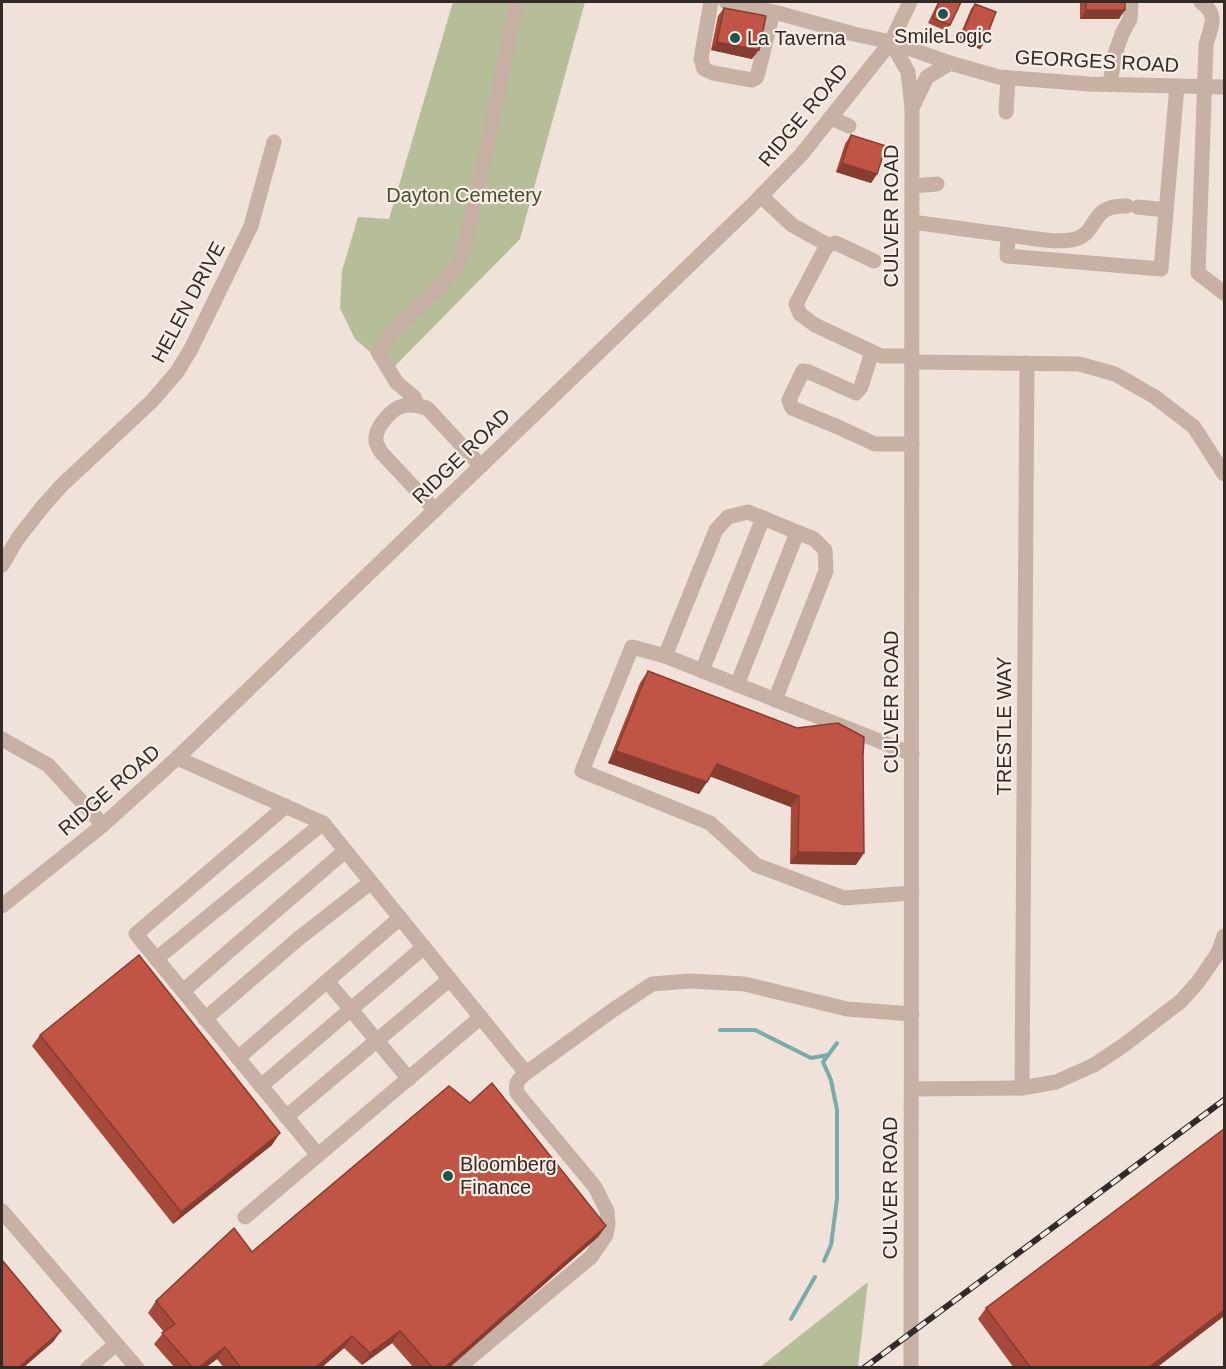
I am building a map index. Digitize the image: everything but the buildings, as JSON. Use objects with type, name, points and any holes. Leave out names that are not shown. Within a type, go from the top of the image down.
[{"type":"street","points":[[417,405],[414,398],[397,383],[378,352],[391,334],[447,279],[461,259],[517,2]]},
{"type":"street","points":[[711,2],[701,59],[704,69],[713,73],[752,80],[758,74],[778,9]]},
{"type":"street","name":"GEORGES ROAD","points":[[726,2],[778,9],[999,77],[1110,84],[1224,87]]},
{"type":"street","name":"RIDGE ROAD","points":[[2,906],[103,825],[177,758],[761,196],[801,155],[891,42],[910,2]]},
{"type":"street","points":[[1110,84],[1115,54],[1130,19],[1131,2]]},
{"type":"street","points":[[1202,2],[1211,11],[1212,27],[1206,45],[1198,273],[1224,293]]},
{"type":"street","name":"CULVER ROAD","points":[[891,42],[908,72],[912,108],[911,1368]]},
{"type":"street","points":[[912,108],[929,75],[950,63]]},
{"type":"street","points":[[1006,112],[1008,78]]},
{"type":"street","points":[[1008,235],[1007,255],[1161,269],[1177,86]]},
{"type":"street","points":[[831,118],[849,126]]},
{"type":"street","name":"HELEN DRIVE","points":[[2,566],[18,538],[62,485],[152,401],[177,372],[191,349],[251,226],[274,142]]},
{"type":"street","points":[[912,186],[937,184]]},
{"type":"street","points":[[761,196],[792,225],[828,245]]},
{"type":"street","points":[[912,222],[1062,241],[1087,234],[1093,221],[1101,212],[1117,206],[1166,210]]},
{"type":"street","points":[[874,261],[836,243],[828,245],[795,304],[800,314],[815,325],[881,356],[1079,364],[1115,374],[1155,397],[1194,427],[1224,474]]},
{"type":"street","points":[[872,352],[861,387],[856,393],[804,371],[789,400],[792,408],[875,444],[912,444]]},
{"type":"street","name":"TRESTLE WAY","points":[[1022,1088],[1027,363]]},
{"type":"street","points":[[435,510],[380,451],[376,437],[385,418],[402,406],[417,405],[427,408],[481,466]]},
{"type":"street","points":[[665,656],[716,530],[728,518],[748,513],[763,518],[814,539],[825,550],[826,571],[775,700]]},
{"type":"street","points":[[702,671],[763,518]]},
{"type":"street","points":[[737,685],[797,533]]},
{"type":"street","points":[[912,754],[665,656],[632,647],[582,771],[710,823],[756,865],[843,898],[912,893]]},
{"type":"street","points":[[2,739],[48,765],[103,825]]},
{"type":"street","points":[[177,758],[323,823],[526,1073]]},
{"type":"street","points":[[286,807],[136,934],[318,1155]]},
{"type":"street","points":[[156,959],[323,823]]},
{"type":"street","points":[[183,991],[345,850]]},
{"type":"street","points":[[205,1018],[298,939],[370,882]]},
{"type":"street","points":[[238,1058],[400,918]]},
{"type":"street","points":[[912,1089],[1022,1088],[1056,1082],[1094,1065],[1124,1045],[1181,1000],[1198,982],[1218,953],[1224,936]]},
{"type":"street","points":[[261,1086],[424,947]]},
{"type":"street","points":[[286,1117],[450,979]]},
{"type":"street","points":[[327,981],[409,1079]]},
{"type":"street","points":[[458,1368],[591,1257],[606,1235],[607,1211],[595,1187],[517,1093],[518,1080],[526,1073],[652,984],[690,981],[745,984],[847,1009],[912,1014]]},
{"type":"street","points":[[245,1217],[481,1017]]},
{"type":"street","points":[[2,1211],[137,1368]]},
{"type":"street","points":[[88,1368],[116,1344]]},
{"type":"green space","name":"Dayton Cemetery","points":[[453,2],[585,2],[520,239],[391,370],[355,339],[340,308],[342,271],[358,217],[389,219]]},
{"type":"green space","points":[[868,1282],[858,1367],[760,1367]]},
{"type":"waterway","points":[[720,1030],[755,1030],[811,1058],[828,1055]]},
{"type":"waterway","points":[[824,1261],[831,1245],[837,1199],[837,1110],[831,1080],[823,1062],[837,1043]]},
{"type":"waterway","points":[[791,1319],[815,1277]]},
{"type":"railway","points":[[864,1368],[1224,1100]]},
{"type":"place","name":"SmileLogic","points":[[943,14]]},
{"type":"place","name":"La Taverna","points":[[735,38]]},
{"type":"place","name":"Bloomberg Finance","points":[[448,1176]]}]
